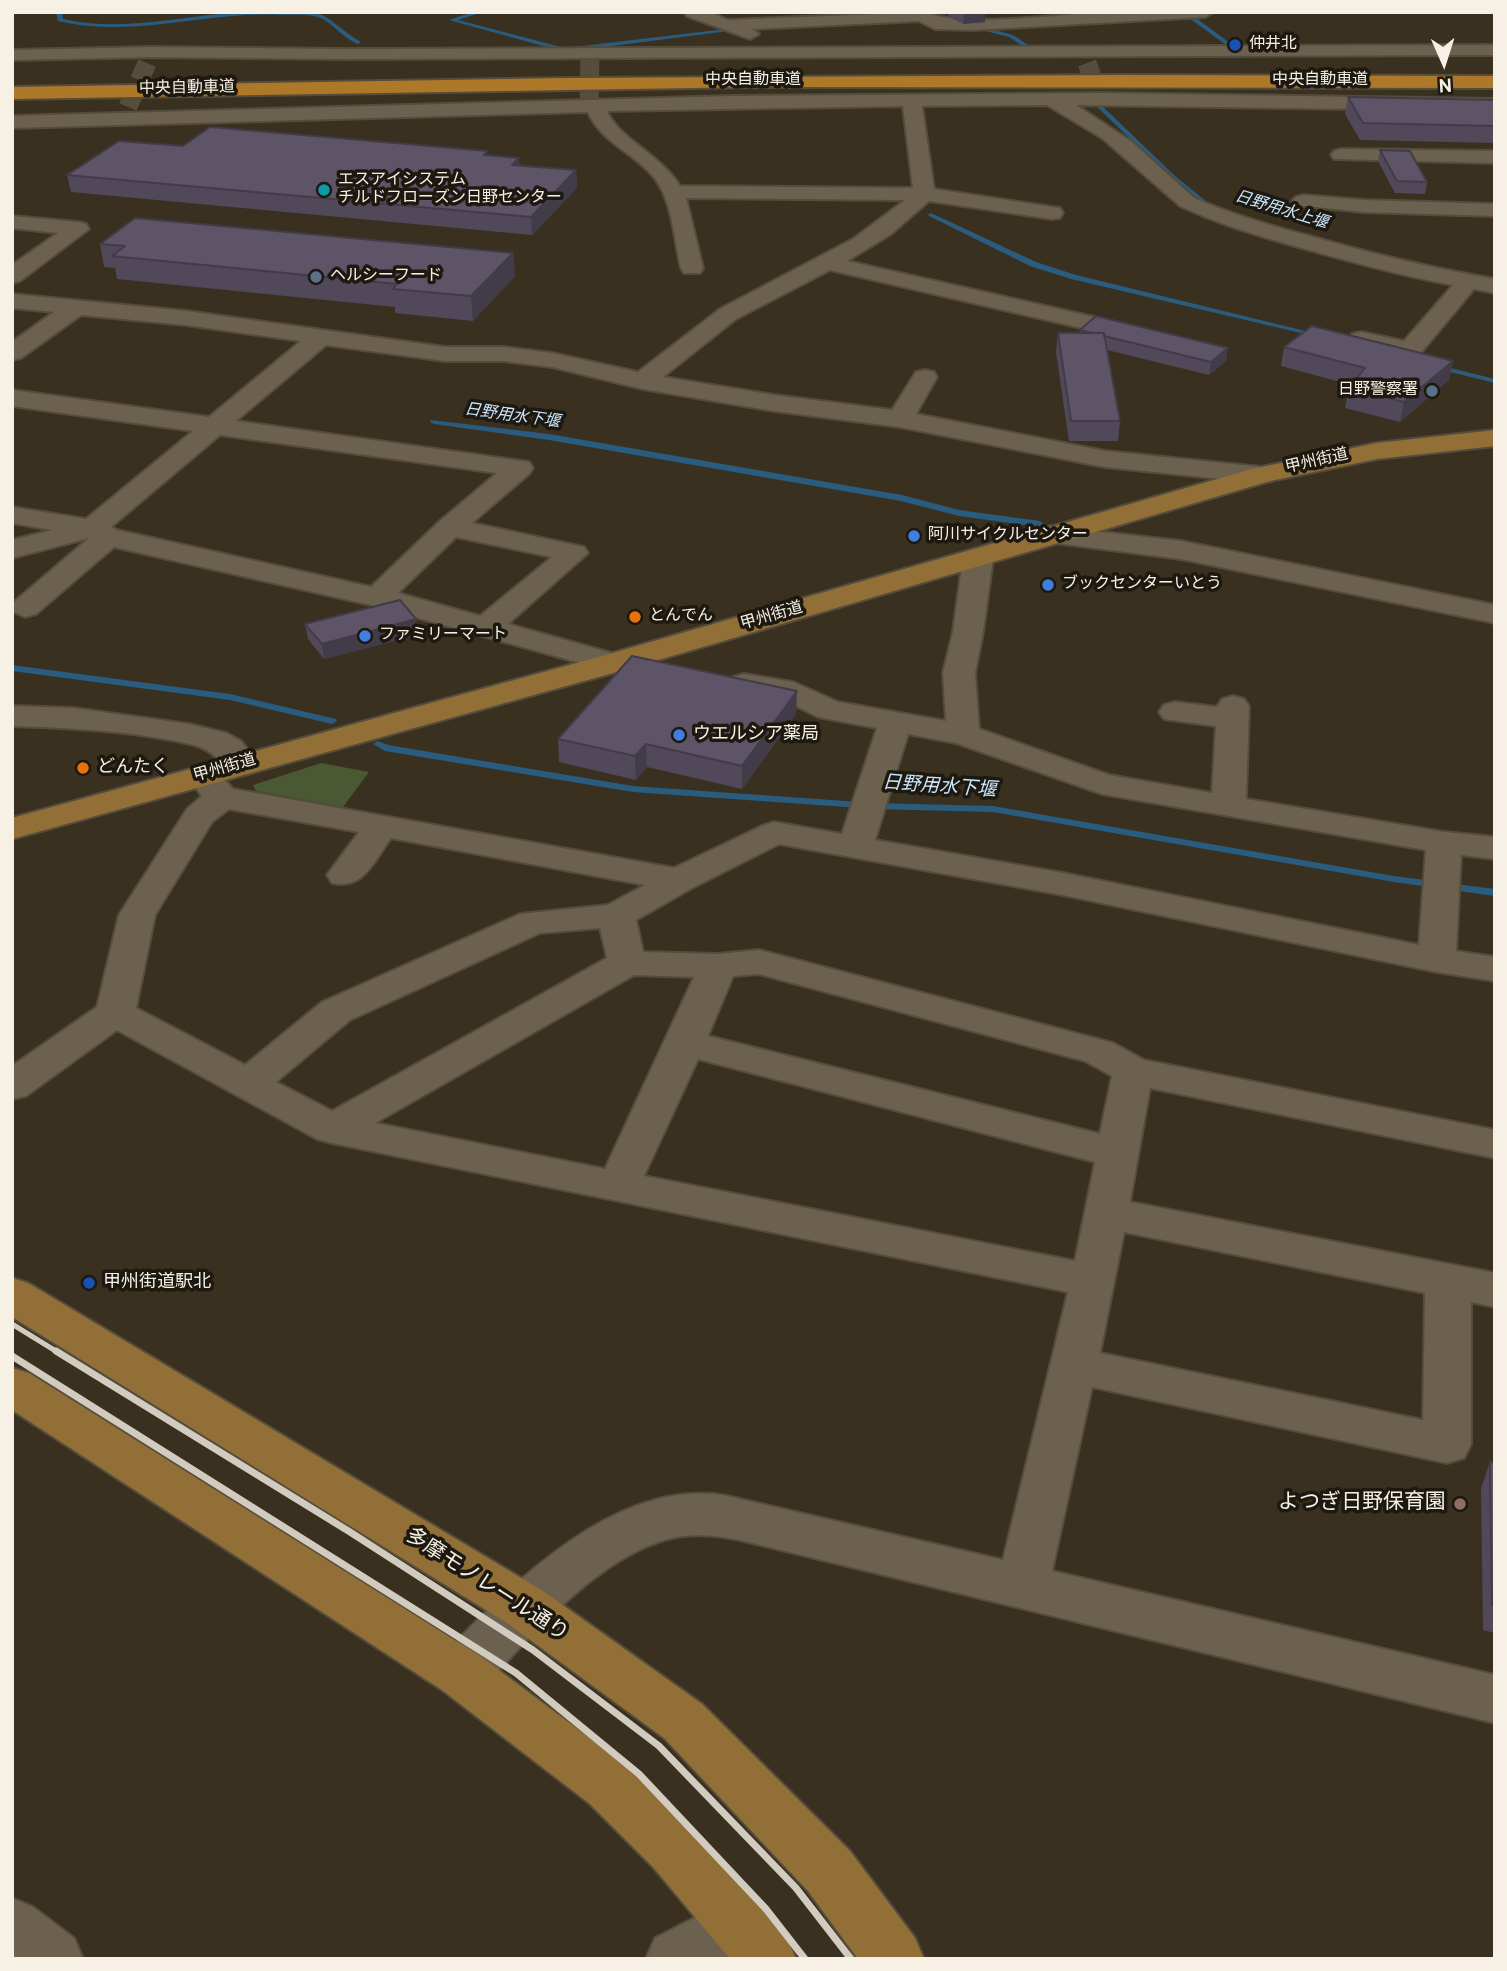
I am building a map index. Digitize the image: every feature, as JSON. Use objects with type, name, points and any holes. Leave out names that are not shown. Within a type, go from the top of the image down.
[{"type":"highway","name":"中央自動車道","points":[[12,82],[646,71],[1495,72]]},
{"type":"highway","name":"中央自動車道","points":[[12,93],[468,83],[780,80],[1495,82]]},
{"type":"main road","name":"甲州街道","points":[[12,829],[212,786],[242,764],[613,663],[1262,475],[1341,456],[1394,447],[1495,438]]},
{"type":"main road","name":"多摩モノレール通り","points":[[12,1295],[524,1606],[682,1721],[829,1871],[894,1959]]},
{"type":"main road","points":[[12,1386],[461,1673],[610,1786],[673,1848],[753,1941]]},
{"type":"street","points":[[693,12],[803,52]]},
{"type":"street","points":[[725,25],[922,16],[935,24],[973,25],[1205,12]]},
{"type":"street","points":[[12,55],[803,52],[1084,57],[1495,50]]},
{"type":"street","points":[[12,122],[125,113],[1050,99],[1099,93],[1318,102],[1495,104]]},
{"type":"street","points":[[1050,99],[1093,121],[1117,138],[1187,202],[1199,209],[1368,260],[1495,286]]},
{"type":"street","points":[[912,101],[924,194]]},
{"type":"street","points":[[1318,102],[1363,206]]},
{"type":"street","points":[[595,106],[599,120],[608,130],[652,163],[664,176],[673,192],[692,268]]},
{"type":"street","points":[[1341,155],[1495,157]]},
{"type":"street","points":[[673,192],[924,194],[1052,213]]},
{"type":"street","points":[[643,381],[740,306],[828,263],[903,216],[924,194]]},
{"type":"street","points":[[1303,201],[1363,206],[1495,210]]},
{"type":"street","points":[[12,222],[78,229],[12,276]]},
{"type":"street","points":[[828,263],[1086,322]]},
{"type":"street","points":[[1334,333],[1410,350],[1469,281]]},
{"type":"street","points":[[12,301],[186,318],[445,354],[503,354],[552,360],[643,381],[774,403],[900,419],[1105,459],[1262,475]]},
{"type":"street","points":[[12,353],[75,308]]},
{"type":"street","points":[[25,608],[212,427],[322,336]]},
{"type":"street","points":[[900,419],[925,377]]},
{"type":"street","points":[[12,398],[519,468],[450,527],[377,597]]},
{"type":"street","points":[[12,515],[377,597],[613,663],[793,692],[829,710],[895,724],[963,734],[1102,784],[1228,804],[1443,871],[1495,848]]},
{"type":"street","points":[[450,527],[575,553],[485,628]]},
{"type":"street","points":[[12,550],[100,533]]},
{"type":"street","points":[[1050,536],[1181,550],[1495,614]]},
{"type":"street","points":[[963,734],[959,673],[968,632],[978,558]]},
{"type":"street","points":[[1175,712],[1233,712],[1228,804]]},
{"type":"street","points":[[12,716],[73,718],[189,734],[214,740],[229,748],[242,764]]},
{"type":"street","points":[[865,819],[895,724]]},
{"type":"street","points":[[12,1086],[115,1013],[137,915],[200,816],[212,786],[382,826],[679,880]]},
{"type":"street","points":[[247,1085],[336,1011],[533,922],[616,916],[679,880],[774,833],[865,819],[1063,884],[1437,960],[1495,969]]},
{"type":"street","points":[[345,875],[382,826]]},
{"type":"street","points":[[1437,960],[1443,871]]},
{"type":"street","points":[[616,916],[627,962]]},
{"type":"street","points":[[332,1129],[627,962],[718,966],[759,962],[1099,1052],[1133,1070],[1495,1144]]},
{"type":"street","points":[[619,1185],[718,966]]},
{"type":"street","points":[[115,1013],[332,1129],[1093,1281]]},
{"type":"street","points":[[685,1043],[1117,1153]]},
{"type":"street","points":[[1021,1588],[1093,1281],[1133,1070]]},
{"type":"street","points":[[1106,1213],[1495,1290]]},
{"type":"street","points":[[1073,1365],[1447,1444],[1448,1280]]},
{"type":"street","points":[[461,1673],[524,1606],[586,1557],[624,1535],[664,1518],[705,1514],[748,1521],[1495,1699]]},
{"type":"street","points":[[12,1927],[52,1959]]},
{"type":"street","points":[[676,1959],[753,1941]]},
{"type":"green space","points":[[321,763],[369,772],[343,807],[256,791],[253,785]]},
{"type":"building","points":[[1348,97],[1495,100],[1495,126],[1363,123]]},
{"type":"building","name":"エスアイシステム チルドフローズン日野センター","points":[[210,127],[487,151],[484,155],[519,158],[512,165],[576,170],[531,217],[67,175],[119,141],[183,146]]},
{"type":"building","points":[[1380,150],[1410,151],[1427,182],[1397,181]]},
{"type":"building","points":[[135,218],[513,253],[471,296],[393,289],[397,284],[112,256],[125,246],[100,244]]},
{"type":"building","points":[[1096,316],[1228,348],[1211,362],[1104,336],[1104,333],[1080,330]]},
{"type":"building","points":[[1312,326],[1453,361],[1404,402],[1349,388],[1365,368],[1284,347]]},
{"type":"building","points":[[1058,333],[1104,333],[1120,421],[1071,421]]},
{"type":"building","points":[[400,600],[416,619],[322,644],[305,624]]},
{"type":"building","points":[[632,656],[797,691],[742,766],[646,744],[635,756],[558,739]]},
{"type":"building","points":[[1490,1462],[1495,1463],[1495,1605],[1492,1605]]},
{"type":"waterway","points":[[59,12],[60,20],[106,27],[157,25],[255,12]]},
{"type":"waterway","points":[[259,12],[318,15],[358,42]]},
{"type":"waterway","points":[[480,12],[452,20],[565,50],[726,31]]},
{"type":"waterway","points":[[1176,17],[1190,16],[1235,49]]},
{"type":"waterway","name":"日野用水上堰","points":[[972,26],[1011,36],[1029,48],[1043,47]]},
{"type":"waterway","name":"日野用水上堰","points":[[1095,102],[1173,177],[1210,207]]},
{"type":"waterway","points":[[931,215],[1033,264],[1074,277],[1318,335]]},
{"type":"waterway","points":[[1437,366],[1495,381]]},
{"type":"waterway","name":"日野用水下堰","points":[[434,422],[549,437],[902,498],[959,513],[1040,524]]},
{"type":"waterway","name":"日野用水下堰","points":[[12,668],[230,697],[332,721]]},
{"type":"waterway","name":"日野用水下堰","points":[[378,744],[385,748],[633,789],[874,806],[993,809],[1394,879],[1495,893]]},
{"type":"tunnel","points":[[589,106],[590,53]]},
{"type":"tunnel","points":[[128,107],[148,61]]},
{"type":"tunnel","points":[[1087,63],[1096,87]]},
{"type":"railway","points":[[12,1324],[59,1353]]},
{"type":"railway","points":[[56,1351],[350,1532],[533,1650],[659,1746],[796,1888],[851,1959]]},
{"type":"railway","points":[[12,1356],[516,1673],[639,1774],[766,1909],[805,1959]]},
{"type":"place","name":"仲井北","points":[[1235,45]]},
{"type":"place","name":"エスアイシステム チルドフローズン日野センター","points":[[324,190]]},
{"type":"place","name":"ヘルシーフード","points":[[316,277]]},
{"type":"place","name":"日野警察署","points":[[1432,391]]},
{"type":"place","name":"阿川サイクルセンター","points":[[914,536]]},
{"type":"place","name":"ブックセンターいとう","points":[[1048,585]]},
{"type":"place","name":"とんでん","points":[[635,617]]},
{"type":"place","name":"ファミリーマート","points":[[365,636]]},
{"type":"place","name":"ウエルシア薬局","points":[[679,735]]},
{"type":"place","name":"どんたく","points":[[83,768]]},
{"type":"place","name":"甲州街道駅北","points":[[89,1283]]},
{"type":"place","name":"よつぎ日野保育園","points":[[1460,1504]]}]
